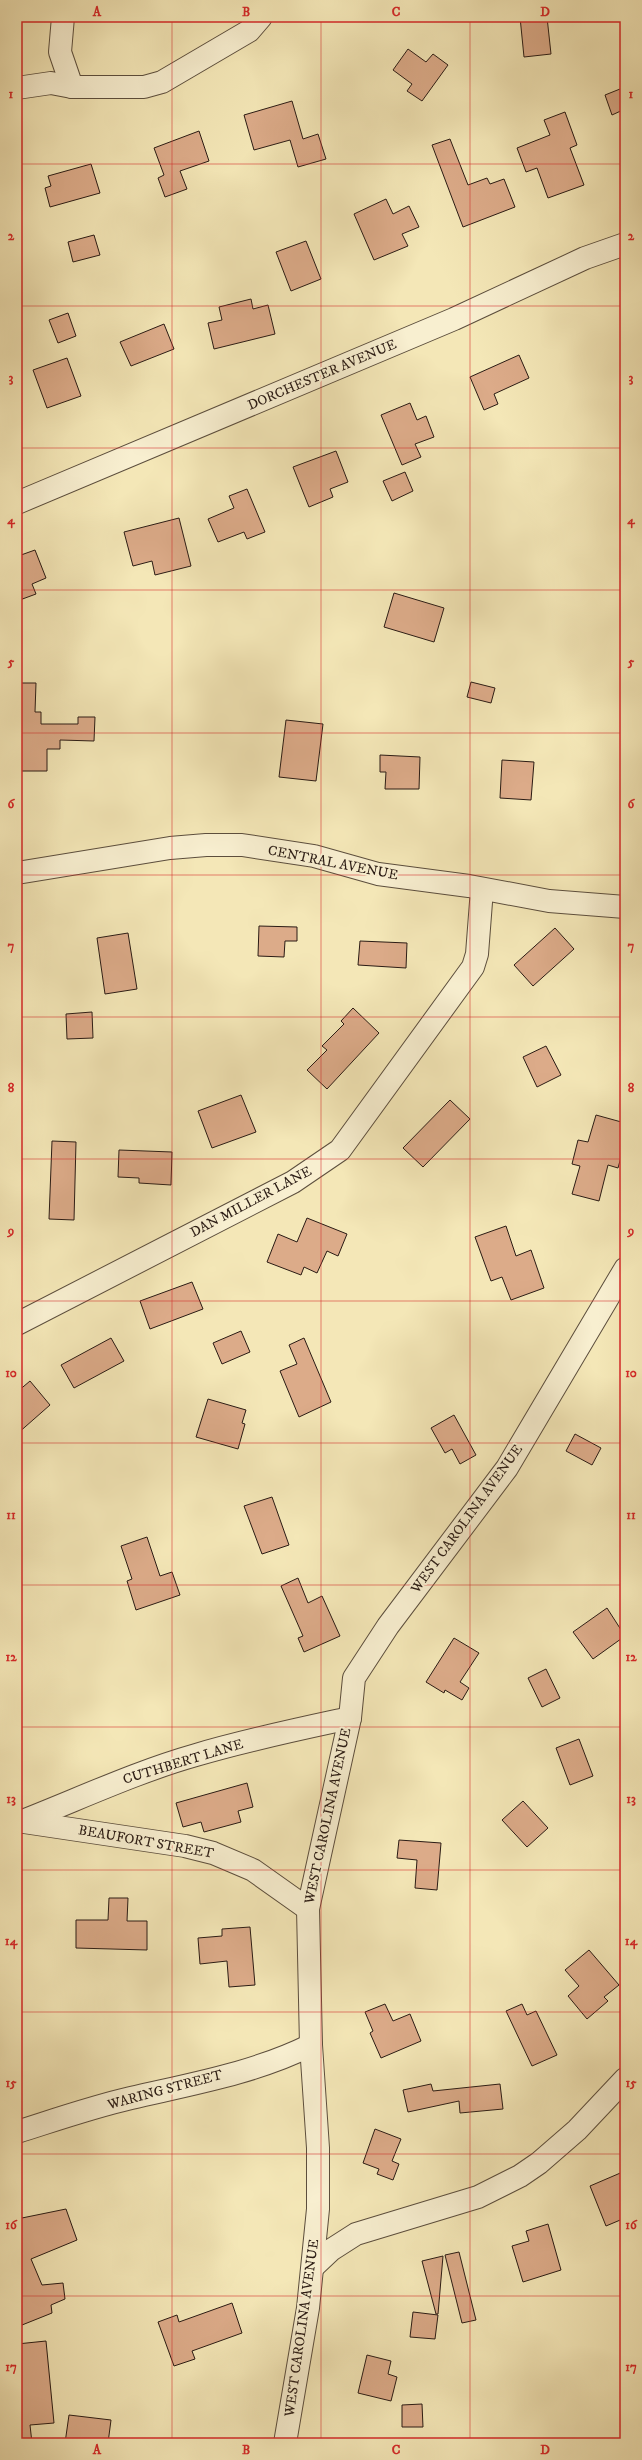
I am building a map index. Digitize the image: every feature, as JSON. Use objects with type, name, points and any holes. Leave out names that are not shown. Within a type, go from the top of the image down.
[{"type":"street","points":[[62,17],[60,52],[72,87]]},
{"type":"street","points":[[17,88],[51,83],[72,87],[144,88],[162,82],[249,31],[261,17]]},
{"type":"street","name":"DORCHESTER AVENUE","points":[[17,503],[454,319],[585,258],[625,244]]},
{"type":"street","name":"CENTRAL AVENUE","points":[[17,873],[170,848],[206,845],[242,845],[314,856],[378,874],[482,889],[549,901],[625,907]]},
{"type":"street","name":"DAN MILLER LANE","points":[[17,1324],[293,1182],[340,1150],[473,967],[477,954],[482,889]]},
{"type":"street","name":"WEST CAROLINA AVENUE","points":[[285,2443],[314,2266],[318,2209],[318,2148],[311,2044],[308,1909],[350,1718],[354,1678],[388,1626],[507,1468],[625,1269]]},
{"type":"street","name":"CUTHBERT LANE","points":[[19,1822],[81,1798],[112,1784],[196,1754],[350,1718]]},
{"type":"street","name":"BEAUFORT STREET","points":[[19,1822],[185,1846],[213,1853],[253,1870],[308,1909]]},
{"type":"street","name":"WARING STREET","points":[[17,2132],[58,2117],[253,2068],[289,2055],[311,2044]]},
{"type":"street","points":[[314,2266],[331,2250],[356,2234],[478,2197],[520,2176],[539,2163],[577,2130],[625,2079]]},
{"type":"building","points":[[520,17],[547,17],[551,54],[524,57]]},
{"type":"building","points":[[408,49],[426,62],[433,54],[448,65],[422,101],[407,91],[412,84],[393,70]]},
{"type":"building","points":[[625,87],[625,109],[612,115],[605,95]]},
{"type":"building","points":[[292,101],[303,139],[318,134],[326,159],[298,167],[290,140],[254,150],[244,115]]},
{"type":"building","points":[[565,112],[577,145],[570,148],[584,185],[548,198],[537,168],[526,172],[517,148],[550,135],[544,120]]},
{"type":"building","points":[[199,131],[209,161],[180,171],[187,189],[165,197],[158,178],[164,175],[154,148]]},
{"type":"building","points":[[450,139],[468,185],[487,178],[490,184],[504,179],[515,207],[463,227],[432,145]]},
{"type":"building","points":[[91,164],[100,193],[50,207],[45,188],[51,186],[48,176]]},
{"type":"building","points":[[386,199],[393,214],[409,206],[419,227],[402,234],[408,246],[374,260],[354,214]]},
{"type":"building","points":[[94,235],[100,255],[73,262],[68,242]]},
{"type":"building","points":[[306,241],[321,279],[291,291],[276,252]]},
{"type":"building","points":[[251,299],[253,309],[268,305],[275,334],[214,349],[208,323],[222,320],[219,307]]},
{"type":"building","points":[[68,313],[76,336],[58,343],[49,320]]},
{"type":"building","points":[[164,324],[174,349],[131,366],[120,342]]},
{"type":"building","points":[[519,355],[529,378],[494,394],[498,404],[484,410],[470,377]]},
{"type":"building","points":[[67,358],[81,396],[47,408],[33,370]]},
{"type":"building","points":[[410,403],[417,420],[426,416],[434,437],[415,444],[421,457],[402,465],[381,415]]},
{"type":"building","points":[[336,451],[348,482],[330,489],[333,497],[309,507],[293,467]]},
{"type":"building","points":[[405,472],[413,491],[392,501],[383,481]]},
{"type":"building","points":[[247,489],[265,532],[247,539],[244,532],[218,542],[208,519],[234,508],[229,496]]},
{"type":"building","points":[[179,518],[191,566],[155,575],[152,561],[133,566],[124,532]]},
{"type":"building","points":[[17,547],[21,555],[35,550],[46,578],[32,584],[36,594],[17,601]]},
{"type":"building","points":[[394,593],[444,608],[434,642],[384,627]]},
{"type":"building","points":[[471,682],[495,688],[491,703],[467,697]]},
{"type":"building","points":[[17,683],[36,683],[35,712],[41,712],[41,724],[78,724],[78,717],[95,717],[94,741],[60,740],[60,749],[47,749],[47,771],[17,771]]},
{"type":"building","points":[[286,720],[323,724],[316,781],[279,777]]},
{"type":"building","points":[[380,755],[420,757],[419,789],[385,789],[386,772],[380,772]]},
{"type":"building","points":[[502,760],[534,762],[531,800],[500,798]]},
{"type":"building","points":[[259,926],[297,927],[297,941],[285,941],[284,957],[258,956]]},
{"type":"building","points":[[555,928],[574,949],[533,986],[514,965]]},
{"type":"building","points":[[128,933],[137,989],[105,994],[97,938]]},
{"type":"building","points":[[360,941],[407,943],[406,968],[358,965]]},
{"type":"building","points":[[353,1008],[379,1033],[327,1089],[307,1070],[327,1050],[322,1046],[344,1024],[341,1021]]},
{"type":"building","points":[[92,1012],[93,1038],[67,1039],[66,1014]]},
{"type":"building","points":[[546,1046],[561,1075],[537,1087],[523,1057]]},
{"type":"building","points":[[241,1095],[256,1132],[212,1148],[198,1111]]},
{"type":"building","points":[[450,1100],[470,1119],[423,1167],[403,1148]]},
{"type":"building","points":[[596,1115],[625,1123],[625,1143],[618,1168],[608,1165],[599,1201],[572,1194],[580,1166],[572,1164],[578,1140],[588,1142]]},
{"type":"building","points":[[52,1141],[76,1142],[74,1220],[49,1219]]},
{"type":"building","points":[[119,1150],[172,1152],[171,1185],[139,1183],[139,1178],[118,1177]]},
{"type":"building","points":[[307,1218],[347,1234],[338,1256],[327,1251],[317,1273],[304,1267],[301,1275],[267,1262],[278,1234],[297,1242]]},
{"type":"building","points":[[506,1226],[516,1256],[531,1250],[544,1288],[511,1300],[502,1277],[491,1281],[475,1237]]},
{"type":"building","points":[[192,1282],[203,1309],[150,1329],[140,1301]]},
{"type":"building","points":[[241,1331],[250,1352],[222,1364],[213,1343]]},
{"type":"building","points":[[111,1338],[124,1361],[74,1388],[61,1365]]},
{"type":"building","points":[[304,1338],[331,1402],[299,1417],[280,1371],[297,1364],[289,1345]]},
{"type":"building","points":[[30,1381],[50,1405],[17,1434],[17,1392]]},
{"type":"building","points":[[208,1399],[246,1410],[242,1423],[245,1424],[238,1449],[196,1437]]},
{"type":"building","points":[[454,1415],[476,1455],[460,1464],[452,1449],[445,1453],[431,1428]]},
{"type":"building","points":[[575,1434],[601,1448],[592,1465],[566,1451]]},
{"type":"building","points":[[272,1497],[289,1545],[262,1554],[244,1506]]},
{"type":"building","points":[[147,1537],[160,1576],[172,1572],[180,1595],[136,1610],[127,1581],[132,1579],[121,1546]]},
{"type":"building","points":[[298,1578],[308,1603],[322,1596],[340,1636],[304,1652],[298,1638],[303,1636],[281,1586]]},
{"type":"building","points":[[607,1608],[625,1636],[593,1659],[573,1632]]},
{"type":"building","points":[[454,1638],[479,1653],[460,1682],[469,1688],[462,1700],[445,1690],[444,1693],[426,1682]]},
{"type":"building","points":[[546,1669],[560,1698],[542,1707],[528,1678]]},
{"type":"building","points":[[579,1739],[593,1776],[570,1785],[556,1748]]},
{"type":"building","points":[[247,1783],[253,1807],[238,1811],[241,1822],[204,1832],[201,1822],[183,1827],[176,1803]]},
{"type":"building","points":[[523,1801],[548,1828],[527,1847],[502,1820]]},
{"type":"building","points":[[399,1840],[441,1843],[437,1890],[415,1888],[417,1860],[397,1858]]},
{"type":"building","points":[[109,1898],[128,1898],[127,1921],[147,1921],[147,1950],[76,1948],[76,1920],[108,1920]]},
{"type":"building","points":[[250,1927],[255,1985],[229,1987],[227,1961],[200,1964],[198,1938],[222,1936],[222,1929]]},
{"type":"building","points":[[589,1950],[619,1985],[604,1997],[608,2001],[587,2019],[568,1996],[579,1986],[565,1970]]},
{"type":"building","points":[[385,2004],[393,2021],[410,2014],[421,2041],[381,2058],[370,2033],[373,2031],[365,2012]]},
{"type":"building","points":[[522,2004],[527,2015],[536,2011],[557,2055],[532,2066],[506,2011]]},
{"type":"building","points":[[431,2084],[433,2091],[500,2084],[503,2109],[460,2113],[459,2101],[408,2112],[403,2090]]},
{"type":"building","points":[[375,2129],[401,2139],[392,2161],[399,2164],[393,2180],[377,2174],[379,2169],[363,2163]]},
{"type":"building","points":[[625,2171],[625,2218],[606,2226],[590,2186]]},
{"type":"building","points":[[66,2209],[77,2240],[31,2259],[42,2285],[63,2283],[65,2299],[51,2305],[52,2313],[17,2327],[17,2219]]},
{"type":"building","points":[[548,2224],[561,2270],[523,2282],[512,2246],[529,2241],[526,2231]]},
{"type":"building","points":[[459,2252],[476,2320],[462,2323],[445,2255]]},
{"type":"building","points":[[443,2256],[438,2314],[436,2314],[422,2261]]},
{"type":"building","points":[[232,2303],[242,2333],[192,2351],[195,2359],[174,2366],[158,2322],[177,2315],[179,2322]]},
{"type":"building","points":[[413,2312],[438,2315],[435,2339],[410,2337]]},
{"type":"building","points":[[46,2341],[54,2423],[30,2425],[32,2443],[17,2443],[17,2344]]},
{"type":"building","points":[[367,2355],[391,2361],[388,2374],[397,2377],[391,2401],[358,2393]]},
{"type":"building","points":[[422,2404],[423,2427],[402,2427],[402,2405]]},
{"type":"building","points":[[69,2415],[111,2420],[108,2443],[65,2443]]}]
